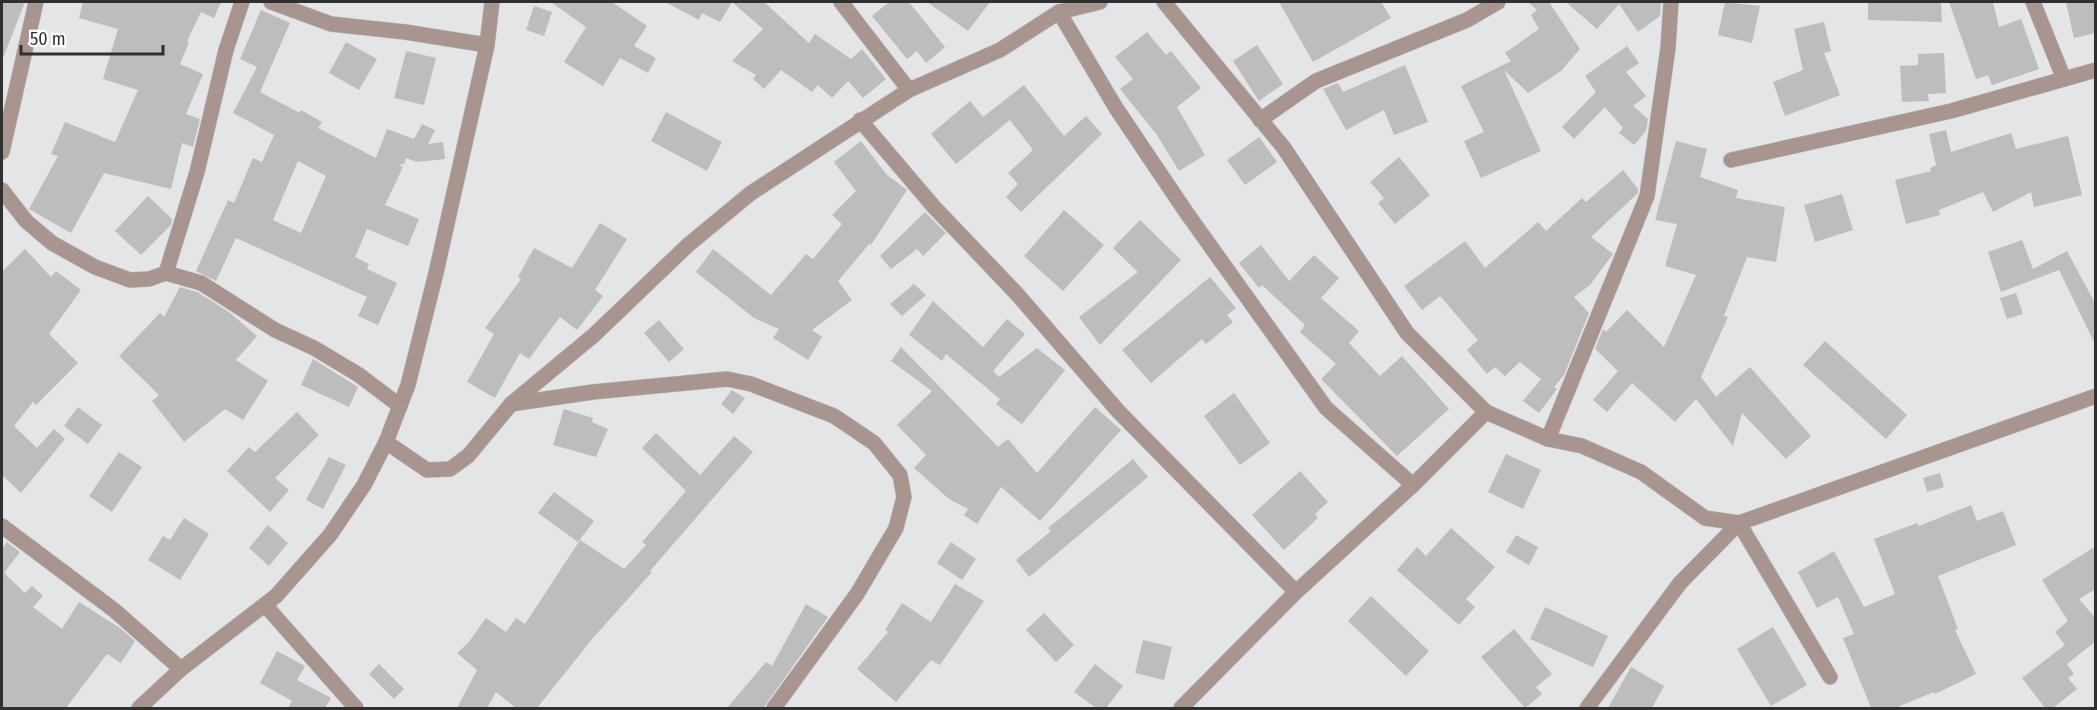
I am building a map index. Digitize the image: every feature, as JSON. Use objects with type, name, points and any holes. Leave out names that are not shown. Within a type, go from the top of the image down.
[{"type":"street","points":[[2,152],[36,2]]},
{"type":"street","points":[[166,273],[197,172],[226,50],[242,2]]},
{"type":"street","points":[[271,2],[331,24],[405,32],[487,45]]},
{"type":"street","points":[[140,708],[181,669],[264,605],[330,535],[364,485],[386,442],[400,406],[436,273],[487,45],[492,2]]},
{"type":"street","points":[[841,2],[909,90]]},
{"type":"street","points":[[386,442],[427,470],[450,469],[468,456],[511,404],[594,335],[688,245],[751,193],[909,90],[1000,50],[1059,12],[1100,2]]},
{"type":"street","points":[[1164,2],[1284,148],[1407,333],[1486,412],[1548,439],[1582,446],[1641,472],[1705,518],[1739,523]]},
{"type":"street","points":[[1260,120],[1316,81],[1467,20],[1498,2]]},
{"type":"street","points":[[1548,439],[1647,196],[1668,48],[1671,2]]},
{"type":"street","points":[[2033,2],[2064,79]]},
{"type":"street","points":[[1059,12],[1122,118],[1326,408],[1413,485]]},
{"type":"street","points":[[1731,160],[1951,111],[2096,70]]},
{"type":"street","points":[[860,120],[934,207],[1017,294],[1118,411],[1296,592]]},
{"type":"street","points":[[2,190],[26,221],[52,243],[95,267],[130,280],[149,279],[166,273],[201,283],[275,330],[314,348],[359,375],[400,406]]},
{"type":"street","points":[[511,404],[593,392],[727,380],[751,384],[834,416],[874,443],[900,475],[904,497],[896,528],[857,594],[774,708]]},
{"type":"street","points":[[1587,708],[1680,583],[1739,523],[2096,396]]},
{"type":"street","points":[[1181,708],[1296,592],[1413,485],[1486,412]]},
{"type":"street","points":[[1739,523],[1830,677]]},
{"type":"street","points":[[2,526],[114,610],[181,669]]},
{"type":"street","points":[[264,605],[356,708]]},
{"type":"building","points":[[2,2],[25,2],[3,58],[2,58]]},
{"type":"building","points":[[83,2],[221,2],[214,18],[201,12],[187,41],[189,42],[180,64],[203,74],[186,114],[200,119],[193,147],[182,143],[171,189],[104,173],[71,233],[29,209],[58,156],[51,154],[65,122],[115,142],[138,90],[103,79],[118,29],[79,18]]},
{"type":"building","points":[[551,2],[612,2],[647,26],[634,46],[656,58],[648,73],[620,58],[603,86],[564,62],[586,27]]},
{"type":"building","points":[[665,2],[732,2],[720,22],[702,13],[699,20]]},
{"type":"building","points":[[732,2],[764,2],[809,43],[815,34],[851,59],[862,49],[886,79],[863,98],[848,81],[832,98],[818,85],[812,92],[781,70],[764,89],[753,79],[756,75],[732,61],[763,29]]},
{"type":"building","points":[[889,2],[909,2],[945,47],[926,63],[917,51],[907,59],[872,16]]},
{"type":"building","points":[[927,2],[990,2],[968,31]]},
{"type":"building","points":[[1279,2],[1381,2],[1391,18],[1313,62]]},
{"type":"building","points":[[1528,2],[1549,2],[1580,49],[1561,71],[1528,93],[1504,70],[1541,151],[1481,178],[1464,141],[1484,132],[1461,86],[1511,61],[1505,53],[1539,29],[1531,15],[1537,10]]},
{"type":"building","points":[[1566,2],[1661,2],[1660,16],[1638,32],[1619,4],[1597,29]]},
{"type":"building","points":[[1725,2],[1760,6],[1752,43],[1718,35]]},
{"type":"building","points":[[1868,2],[1941,2],[1942,22],[1868,20]]},
{"type":"building","points":[[1949,2],[1993,2],[1999,27],[2021,19],[2039,69],[1992,85],[1988,75],[1976,79]]},
{"type":"building","points":[[2066,2],[2096,2],[2096,33],[2074,38]]},
{"type":"building","points":[[534,6],[552,12],[544,36],[526,30]]},
{"type":"building","points":[[261,10],[290,23],[260,92],[300,113],[301,110],[322,122],[318,128],[376,158],[387,129],[414,139],[422,124],[435,130],[428,144],[443,142],[445,159],[417,162],[406,158],[404,164],[398,165],[403,167],[385,205],[419,219],[408,246],[367,229],[355,257],[369,264],[367,269],[397,283],[378,325],[358,316],[367,297],[236,238],[216,281],[196,271],[228,200],[234,203],[253,158],[262,162],[274,135],[233,113],[257,67],[240,59]],"holes":[[[298,161],[326,176],[301,233],[273,220]]]},
{"type":"building","points":[[1824,22],[1831,51],[1824,53],[1840,95],[1785,116],[1773,82],[1803,70],[1794,29]]},
{"type":"building","points":[[1147,32],[1166,55],[1171,51],[1201,88],[1177,107],[1205,155],[1179,171],[1157,135],[1120,89],[1133,79],[1115,57]]},
{"type":"building","points":[[346,42],[377,59],[359,90],[329,73]]},
{"type":"building","points":[[1257,45],[1283,84],[1259,101],[1233,61]]},
{"type":"building","points":[[1627,46],[1639,63],[1626,72],[1646,96],[1633,106],[1648,119],[1646,131],[1634,145],[1619,133],[1623,128],[1605,107],[1574,139],[1562,127],[1596,92],[1585,76]]},
{"type":"building","points":[[406,51],[436,58],[424,105],[394,98]]},
{"type":"building","points":[[1944,53],[1946,93],[1928,94],[1929,101],[1902,102],[1900,66],[1918,65],[1918,54]]},
{"type":"building","points":[[1405,65],[1428,122],[1394,135],[1384,110],[1346,130],[1323,89],[1338,83],[1343,92]]},
{"type":"building","points":[[1024,85],[1064,136],[1086,116],[1102,134],[1021,212],[1006,197],[1018,184],[1008,173],[1033,150],[1010,120],[956,164],[931,134],[970,101],[983,117]]},
{"type":"building","points":[[666,112],[722,142],[707,171],[651,141]]},
{"type":"building","points":[[1946,130],[1951,152],[2011,133],[2016,149],[2068,136],[2082,195],[2034,207],[2031,192],[1993,212],[1983,192],[1939,210],[1940,215],[1906,224],[1895,180],[1931,171],[1930,168],[1936,165],[1929,134]]},
{"type":"building","points":[[1259,137],[1277,162],[1245,185],[1227,160]]},
{"type":"building","points":[[861,141],[887,175],[907,190],[871,245],[870,243],[838,281],[852,300],[812,330],[822,337],[808,360],[773,338],[779,329],[754,318],[696,272],[713,249],[771,295],[806,254],[813,259],[842,224],[832,215],[856,191],[834,162]]},
{"type":"building","points":[[1676,141],[1707,149],[1700,177],[1738,190],[1736,198],[1785,207],[1776,262],[1747,257],[1724,316],[1728,317],[1701,377],[1716,397],[1750,367],[1811,436],[1786,459],[1742,413],[1733,446],[1696,399],[1675,422],[1632,383],[1607,412],[1593,400],[1618,371],[1595,349],[1603,329],[1606,332],[1627,310],[1664,347],[1696,275],[1665,266],[1677,224],[1655,220]]},
{"type":"building","points":[[1399,157],[1430,195],[1395,224],[1378,203],[1384,198],[1370,182]]},
{"type":"building","points":[[1623,170],[1638,189],[1638,193],[1591,237],[1613,254],[1590,285],[1574,297],[1589,313],[1564,375],[1554,387],[1557,389],[1539,413],[1523,401],[1541,379],[1520,362],[1505,376],[1495,367],[1487,374],[1467,350],[1478,340],[1440,296],[1422,310],[1404,286],[1465,241],[1485,268],[1538,222],[1546,231],[1582,198],[1586,202]]},
{"type":"building","points":[[1842,194],[1853,230],[1815,242],[1804,205]]},
{"type":"building","points":[[148,196],[172,219],[171,225],[141,255],[115,231]]},
{"type":"building","points":[[1064,210],[1104,245],[1063,291],[1024,256]]},
{"type":"building","points":[[925,212],[946,233],[923,256],[917,249],[891,269],[880,256]]},
{"type":"building","points":[[1140,220],[1181,260],[1100,345],[1079,317],[1138,272],[1113,248]]},
{"type":"building","points":[[600,223],[627,239],[595,290],[603,296],[577,330],[560,317],[529,359],[520,353],[495,398],[467,382],[494,334],[485,328],[521,279],[518,277],[534,248],[572,268]]},
{"type":"building","points":[[2022,240],[2033,269],[2067,251],[2096,305],[2096,346],[2059,270],[2001,292],[1988,252]]},
{"type":"building","points":[[1261,245],[1289,281],[1314,255],[1339,278],[1321,298],[1359,331],[1349,343],[1380,376],[1402,356],[1449,409],[1397,456],[1321,379],[1336,364],[1300,332],[1305,325],[1262,285],[1259,288],[1239,263]]},
{"type":"building","points":[[25,249],[51,277],[56,271],[81,290],[49,334],[78,363],[36,405],[33,402],[14,426],[37,448],[54,429],[65,439],[21,493],[2,475],[2,272]]},
{"type":"building","points":[[1210,277],[1236,308],[1227,315],[1233,322],[1206,344],[1202,339],[1151,383],[1122,350]]},
{"type":"building","points":[[914,284],[926,295],[902,316],[890,304]]},
{"type":"building","points":[[180,287],[197,292],[229,312],[257,336],[236,360],[268,381],[243,420],[225,409],[184,442],[152,401],[159,395],[119,356],[160,313],[164,317]]},
{"type":"building","points":[[2016,293],[2023,314],[2007,319],[2000,298]]},
{"type":"building","points":[[933,301],[983,347],[1007,319],[1025,334],[993,371],[999,377],[1037,348],[1065,370],[1022,424],[996,404],[1000,399],[946,354],[942,361],[909,335]]},
{"type":"building","points":[[659,320],[684,349],[669,362],[644,333]]},
{"type":"building","points":[[1825,341],[1907,415],[1886,439],[1803,365]]},
{"type":"building","points":[[901,347],[998,447],[1008,439],[1037,473],[1095,407],[1121,430],[1040,521],[1001,487],[977,524],[964,515],[968,509],[949,499],[914,468],[926,455],[897,425],[932,391],[891,361]]},
{"type":"building","points":[[313,359],[358,387],[349,407],[301,385]]},
{"type":"building","points":[[732,390],[745,398],[733,414],[721,404]]},
{"type":"building","points":[[1234,393],[1270,443],[1240,465],[1204,416]]},
{"type":"building","points":[[78,407],[102,425],[88,444],[64,426]]},
{"type":"building","points":[[564,409],[593,418],[592,422],[608,429],[596,457],[553,445]]},
{"type":"building","points":[[297,412],[319,435],[275,478],[289,490],[270,512],[227,471],[249,447],[255,452]]},
{"type":"building","points":[[656,433],[700,475],[734,436],[753,452],[593,638],[537,708],[516,708],[496,692],[487,708],[457,708],[477,670],[457,653],[468,643],[486,618],[506,632],[516,618],[525,624],[580,540],[624,569],[646,545],[642,542],[686,491],[642,448]]},
{"type":"building","points":[[119,452],[142,467],[112,512],[89,496]]},
{"type":"building","points":[[1506,454],[1541,470],[1523,509],[1488,492]]},
{"type":"building","points":[[329,457],[346,465],[323,509],[306,500]]},
{"type":"building","points":[[1133,459],[1148,477],[1029,577],[1016,560],[1051,531],[1048,528]]},
{"type":"building","points":[[1300,471],[1328,502],[1315,514],[1318,518],[1284,550],[1252,515]]},
{"type":"building","points":[[1940,473],[1944,487],[1927,492],[1923,478]]},
{"type":"building","points":[[554,492],[594,521],[578,542],[538,513]]},
{"type":"building","points":[[1971,505],[1977,521],[2003,511],[2016,545],[1938,576],[1958,629],[1955,630],[1976,674],[1935,694],[1934,692],[1895,708],[1871,708],[1843,638],[1854,634],[1838,597],[1817,608],[1798,572],[1834,551],[1864,607],[1895,594],[1874,539],[1917,523],[1919,526]]},
{"type":"building","points":[[184,518],[209,534],[180,580],[148,560],[163,536],[170,540]]},
{"type":"building","points":[[268,525],[288,543],[269,566],[249,548]]},
{"type":"building","points":[[1451,528],[1495,567],[1466,599],[1475,607],[1459,625],[1397,570],[1417,547],[1426,556]]},
{"type":"building","points":[[1516,535],[1538,547],[1529,565],[1506,552]]},
{"type":"building","points":[[7,542],[20,552],[4,573],[25,593],[32,586],[43,596],[33,607],[62,629],[79,602],[120,628],[135,641],[121,663],[107,654],[66,708],[2,708],[2,549]]},
{"type":"building","points":[[951,542],[976,559],[962,580],[937,563]]},
{"type":"building","points":[[2096,546],[2096,589],[2079,599],[2096,619],[2096,641],[2067,664],[2074,674],[2068,678],[2077,689],[2053,708],[2045,708],[2022,678],[2065,645],[2055,632],[2068,621],[2042,580]]},
{"type":"building","points":[[955,584],[984,601],[940,665],[931,660],[896,702],[857,669],[888,632],[885,630],[902,603],[931,622]]},
{"type":"building","points":[[1371,596],[1429,651],[1406,676],[1348,621]]},
{"type":"building","points":[[806,604],[828,617],[764,707],[727,708],[766,662],[772,666]]},
{"type":"building","points":[[1545,607],[1608,636],[1593,667],[1530,639]]},
{"type":"building","points":[[1044,613],[1074,645],[1056,662],[1026,630]]},
{"type":"building","points":[[1773,627],[1807,685],[1771,706],[1737,649]]},
{"type":"building","points":[[1514,629],[1552,674],[1536,687],[1542,694],[1525,708],[1481,657]]},
{"type":"building","points":[[1143,640],[1172,647],[1164,680],[1135,673]]},
{"type":"building","points":[[277,651],[305,666],[297,680],[331,698],[325,708],[288,708],[292,701],[260,683]]},
{"type":"building","points":[[379,664],[404,689],[394,699],[369,674]]},
{"type":"building","points":[[1095,664],[1123,686],[1106,708],[1096,708],[1074,692]]},
{"type":"building","points":[[1631,667],[1664,686],[1652,708],[1608,708]]}]
